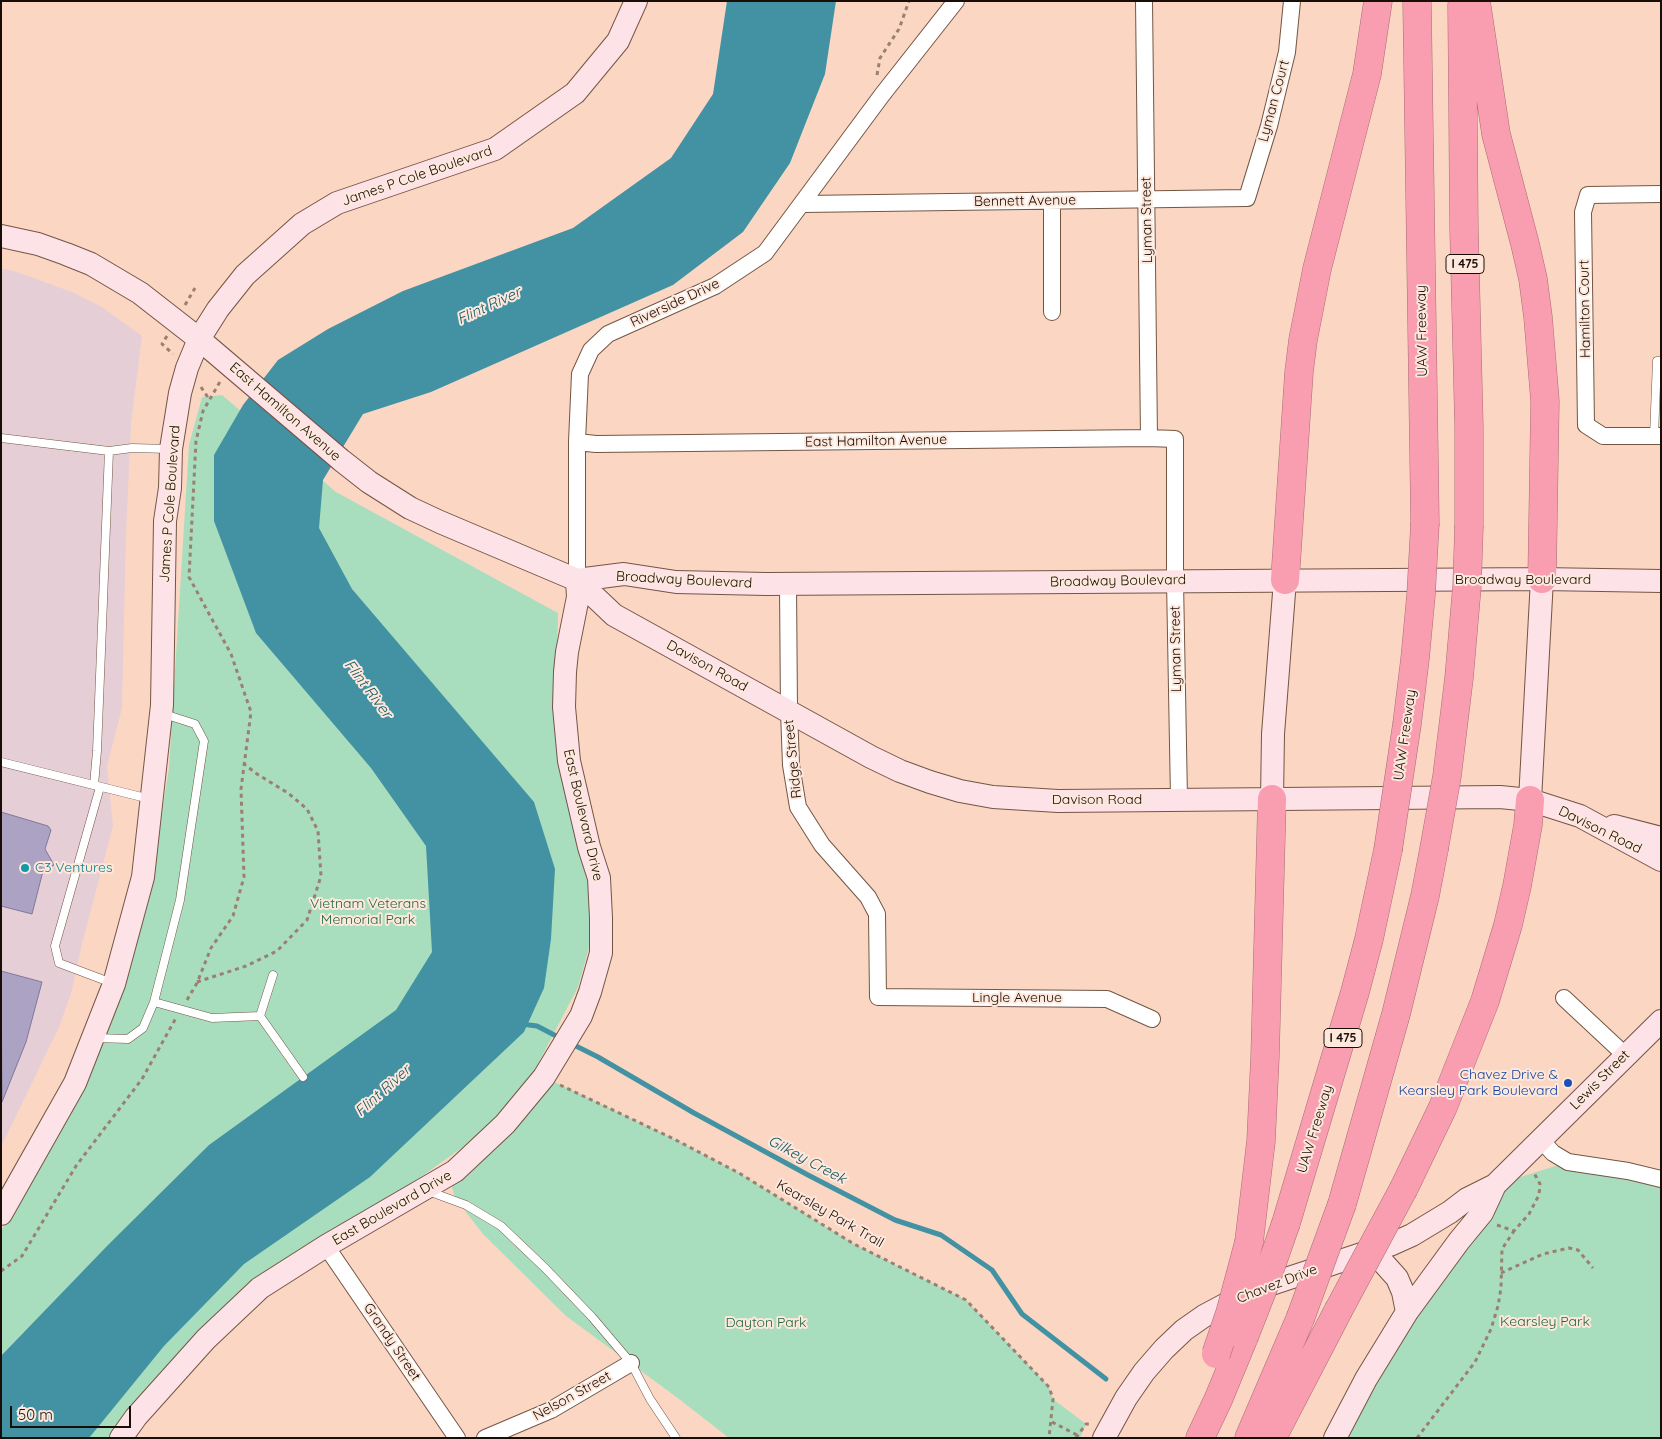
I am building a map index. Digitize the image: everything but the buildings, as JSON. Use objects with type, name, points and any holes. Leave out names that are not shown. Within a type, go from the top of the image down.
[{"type":"highway","points":[[1285,580],[1299,372],[1303,340],[1317,269],[1366,74],[1378,1]]},
{"type":"highway","name":"UAW Freeway","points":[[1200,1438],[1244,1337],[1286,1223],[1351,1009],[1369,939],[1388,850],[1416,659],[1425,523],[1417,1]]},
{"type":"highway","name":"I 475","points":[[1249,1438],[1300,1319],[1342,1204],[1398,1005],[1423,905],[1447,776],[1459,678],[1466,595],[1469,526],[1462,1]]},
{"type":"highway","points":[[1476,1],[1496,134],[1525,244],[1533,279],[1538,317],[1545,401],[1542,579]]},
{"type":"highway","points":[[1190,1438],[1230,1313],[1249,1242],[1261,1141],[1272,799]]},
{"type":"highway","points":[[1272,1438],[1404,1188],[1444,1107],[1485,1001],[1500,954],[1516,894],[1528,825],[1530,800]]},
{"type":"main road","name":"James P Cole Boulevard","points":[[1,1214],[75,1083],[114,984],[143,877],[161,714],[166,521],[172,449],[180,393],[187,368],[199,339],[219,307],[245,275],[302,224],[337,204],[495,149],[575,94],[618,41],[636,1]]},
{"type":"main road","name":"East Hamilton Avenue","points":[[1,236],[38,244],[91,264],[140,293],[199,339],[341,460],[369,482],[410,508],[577,580]]},
{"type":"main road","name":"Broadway Boulevard","points":[[577,580],[624,574],[676,582],[788,585],[1175,580],[1542,579],[1661,581]]},
{"type":"main road","points":[[1530,800],[1542,579]]},
{"type":"main road","name":"Davison Road","points":[[577,580],[614,615],[870,757],[900,771],[960,790],[993,797],[1058,801],[1500,797],[1530,800],[1580,816],[1661,860]]},
{"type":"main road","name":"East Boulevard Drive","points":[[121,1438],[136,1417],[206,1339],[260,1288],[326,1246],[461,1166],[505,1124],[549,1070],[580,1016],[590,992],[601,953],[601,918],[599,878],[589,848],[568,761],[565,672],[567,652],[577,606],[577,580]]},
{"type":"main road","points":[[1272,799],[1273,734],[1285,580]]},
{"type":"main road","points":[[1580,816],[1661,838]]},
{"type":"main road","name":"Lewis Street","points":[[1540,1139],[1661,1021]]},
{"type":"main road","name":"Chavez Drive","points":[[1104,1438],[1126,1398],[1144,1372],[1170,1342],[1204,1316],[1232,1300],[1268,1285],[1366,1253],[1412,1234],[1450,1212],[1467,1199],[1495,1185],[1540,1139]]},
{"type":"main road","name":"Chavez Drive","points":[[1336,1438],[1366,1379],[1407,1312],[1482,1213],[1495,1185]]},
{"type":"main road","points":[[1366,1253],[1380,1259],[1397,1278],[1403,1292],[1407,1312]]},
{"type":"street","name":"Riverside Drive","points":[[577,580],[577,442],[580,374],[590,350],[608,334],[715,286],[765,253],[882,95],[956,1]]},
{"type":"street","name":"Lyman Street","points":[[1144,1],[1149,438]]},
{"type":"street","name":"Lyman Court","points":[[1246,198],[1269,126],[1287,52],[1292,1]]},
{"type":"street","name":"Hamilton Court","points":[[1657,436],[1603,436],[1586,425],[1584,212],[1588,195],[1661,194]]},
{"type":"street","name":"Bennett Avenue","points":[[803,204],[1246,198]]},
{"type":"street","points":[[1052,201],[1052,312]]},
{"type":"street","name":"Lyman Street","points":[[1175,439],[1175,580],[1179,799]]},
{"type":"street","name":"East Hamilton Avenue","points":[[577,442],[596,444],[1175,439]]},
{"type":"street","name":"Ridge Street","points":[[788,585],[791,766],[798,807],[822,845],[868,897],[877,914],[878,997]]},
{"type":"street","name":"Lingle Avenue","points":[[878,997],[1107,999],[1152,1019]]},
{"type":"street","points":[[1564,998],[1624,1055]]},
{"type":"street","points":[[1540,1139],[1553,1153],[1568,1162],[1628,1171],[1661,1179]]},
{"type":"street","name":"Grandy Street","points":[[326,1246],[457,1438]]},
{"type":"street","name":"Nelson Street","points":[[486,1438],[551,1410],[631,1363]]},
{"type":"lane","points":[[1657,436],[1659,361]]},
{"type":"lane","points":[[1,438],[109,451],[132,448],[172,449]]},
{"type":"lane","points":[[109,451],[97,786],[55,946],[59,963],[114,984]]},
{"type":"lane","points":[[93,1038],[128,1039],[143,1028],[154,1002],[180,900],[204,742],[195,724],[161,714]]},
{"type":"lane","points":[[1,762],[151,799]]},
{"type":"lane","points":[[260,1016],[273,975]]},
{"type":"lane","points":[[154,1002],[212,1018],[260,1016]]},
{"type":"lane","points":[[260,1016],[303,1077]]},
{"type":"lane","points":[[424,1189],[466,1205],[501,1226],[545,1268],[592,1317],[631,1363],[650,1399],[676,1438]]},
{"type":"path","points":[[882,95],[876,87],[880,58],[899,30],[910,1]]},
{"type":"path","points":[[197,983],[246,966],[277,951],[307,920],[321,876],[318,831],[307,808],[244,764]]},
{"type":"path","name":"Kearsley Park Trail","points":[[549,1070],[739,1173],[854,1244],[966,1300],[1049,1387],[1053,1399],[1049,1438]]},
{"type":"path","points":[[1416,1438],[1476,1362],[1491,1329],[1498,1306],[1502,1249],[1514,1231]]},
{"type":"path","points":[[1501,1273],[1543,1254],[1568,1248],[1578,1250],[1593,1268]]},
{"type":"path","points":[[1052,1422],[1077,1435]]},
{"type":"shaded area","points":[[1,268],[72,292],[102,307],[142,336],[131,424],[126,534],[122,708],[107,766],[113,826],[71,994],[59,1027],[1,1147]]},
{"type":"green space","name":"Vietnam Veterans Memorial Park","points":[[222,395],[336,492],[558,613],[555,734],[588,877],[592,937],[578,987],[530,1079],[477,1137],[394,1196],[287,1259],[127,1438],[1,1438],[1,1231],[31,1181],[159,831],[169,768],[189,445],[202,397]]},
{"type":"green space","name":"Dayton Park","points":[[544,1077],[674,1139],[739,1173],[854,1244],[966,1300],[1049,1387],[1053,1399],[1086,1424],[1080,1438],[729,1438],[566,1316],[483,1234],[455,1198],[452,1187],[455,1171]]},
{"type":"green space","name":"Kearsley Park","points":[[1568,1162],[1661,1179],[1661,1438],[1336,1438],[1495,1185]]},
{"type":"water","name":"Flint River","points":[[727,1],[836,1],[825,74],[790,163],[743,232],[673,285],[431,392],[363,414],[323,480],[319,528],[352,589],[534,802],[555,869],[551,939],[544,988],[524,1032],[370,1177],[244,1264],[164,1346],[89,1438],[1,1438],[1,1356],[109,1244],[209,1145],[396,1010],[432,952],[426,846],[371,768],[256,633],[214,521],[214,455],[243,405],[278,360],[328,329],[403,291],[573,228],[671,158],[713,94]]},
{"type":"waterway","name":"Gilkey Creek","points":[[521,1024],[537,1026],[560,1038]]},
{"type":"waterway","name":"Gilkey Creek","points":[[570,1043],[808,1175],[895,1220],[941,1235],[992,1270],[1022,1314],[1106,1379]]},
{"type":"place","name":"C3 Ventures","points":[[25,868]]},
{"type":"place","name":"Chavez Drive & Kearsley Park Boulevard","points":[[1568,1083]]}]
